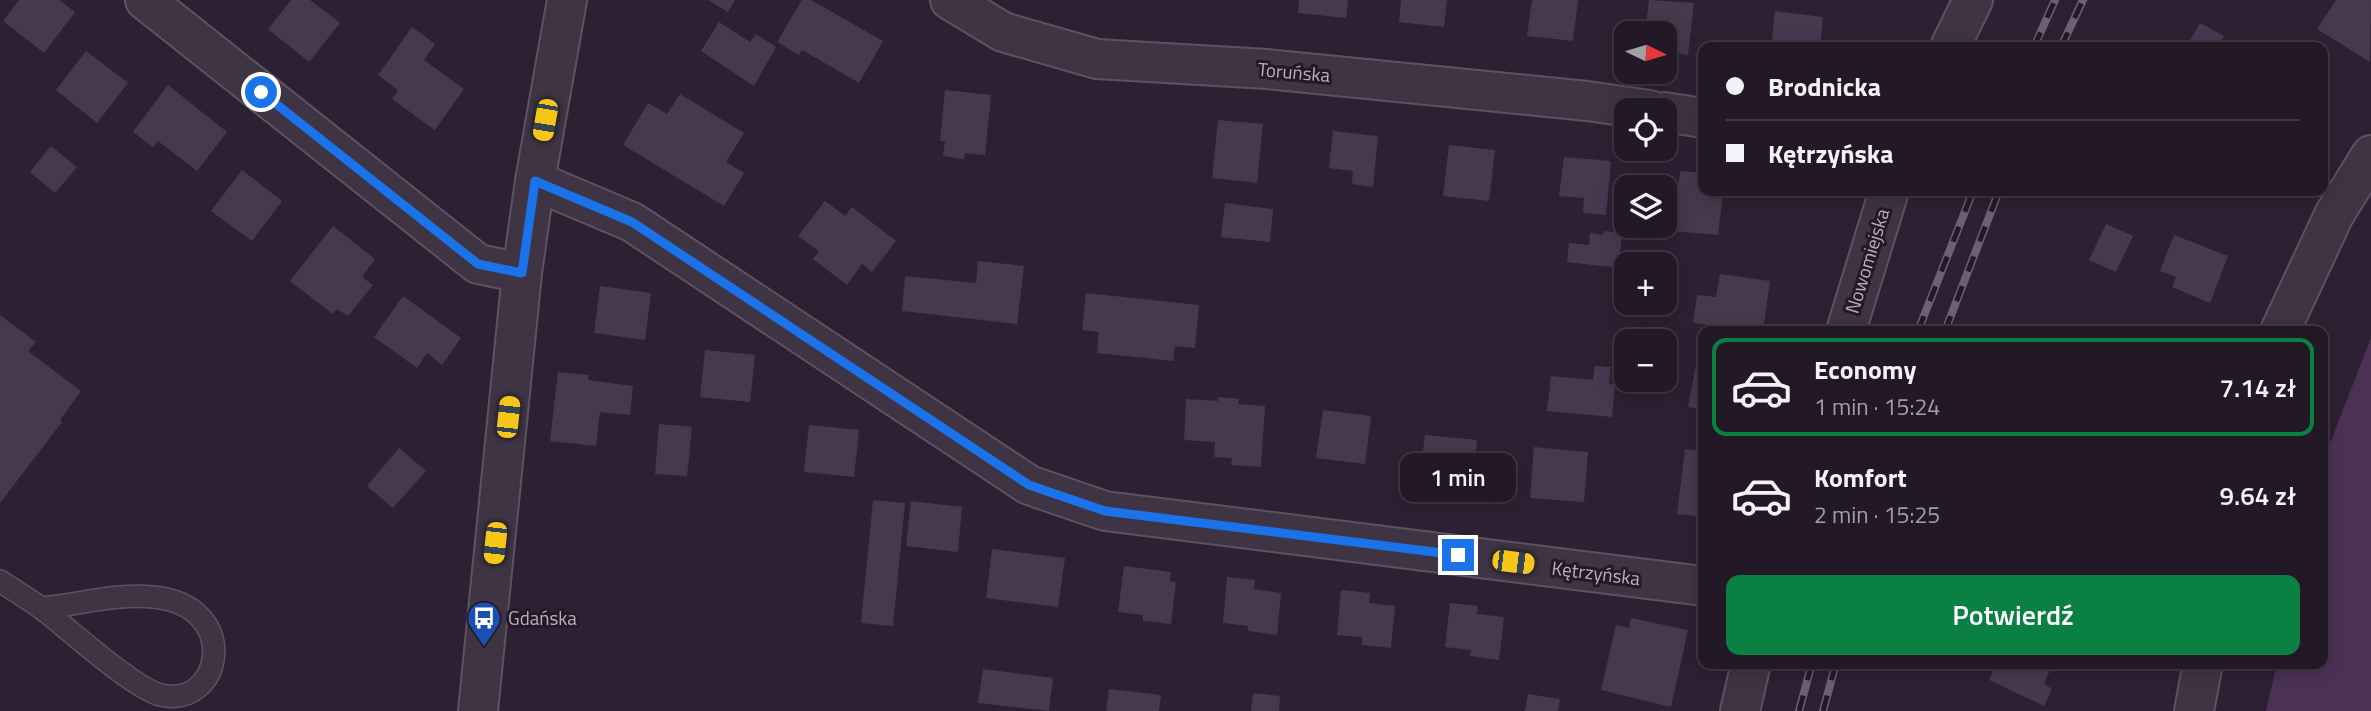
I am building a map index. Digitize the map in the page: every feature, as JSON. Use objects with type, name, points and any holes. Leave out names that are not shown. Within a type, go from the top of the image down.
[{"type":"street","points":[[145,0],[478,264],[522,273]]},
{"type":"street","points":[[478,711],[522,273],[535,181],[567,0]]},
{"type":"street","name":"Toruńska","points":[[950,0],[1003,32],[1097,58],[1266,69],[1614,105]]},
{"type":"street","points":[[1952,42],[1973,0]]},
{"type":"street","points":[[1677,114],[1698,117]]},
{"type":"street","points":[[2282,326],[2334,215],[2371,155]]},
{"type":"street","name":"Kętrzyńska","points":[[535,181],[632,222],[1029,485],[1105,511],[1698,585]]},
{"type":"street","name":"Nowomiejska","points":[[1848,326],[1887,196]]},
{"type":"street","points":[[1740,711],[1750,669]]},
{"type":"street","points":[[2194,711],[2202,669]]},
{"type":"lane","points":[[0,582],[41,608],[139,685],[159,695],[180,698],[195,690],[208,675],[214,658],[214,639],[206,622],[193,611],[174,602],[154,597],[130,597],[41,608]]},
{"type":"shaded area","points":[[2371,338],[2371,711],[2266,711],[2276,669],[2328,669],[2328,449]]},
{"type":"building","points":[[19,0],[59,0],[75,12],[44,53],[3,21]]},
{"type":"building","points":[[291,0],[310,0],[340,23],[309,62],[268,29]]},
{"type":"building","points":[[708,0],[735,0],[728,12]]},
{"type":"building","points":[[802,0],[811,0],[883,41],[859,83],[802,50],[799,55],[777,42]]},
{"type":"building","points":[[1299,0],[1348,0],[1346,18],[1298,13]]},
{"type":"building","points":[[1401,0],[1447,0],[1444,27],[1399,22]]},
{"type":"building","points":[[1532,0],[1578,0],[1573,41],[1527,36]]},
{"type":"building","points":[[1649,0],[1694,3],[1688,55],[1677,54],[1677,21],[1646,21]]},
{"type":"building","points":[[2336,0],[2371,0],[2370,62],[2317,29]]},
{"type":"building","points":[[1775,11],[1823,17],[1820,42],[1772,42]]},
{"type":"building","points":[[719,22],[750,42],[756,34],[776,47],[754,86],[701,51]]},
{"type":"building","points":[[2200,23],[2224,36],[2221,42],[2189,42]]},
{"type":"building","points":[[412,27],[435,44],[424,60],[464,89],[435,130],[392,99],[398,90],[378,75]]},
{"type":"building","points":[[86,51],[128,83],[97,123],[56,90]]},
{"type":"building","points":[[168,85],[227,132],[197,171],[158,141],[153,147],[133,132]]},
{"type":"building","points":[[945,90],[991,95],[985,155],[965,153],[964,159],[943,156],[945,141],[940,141]]},
{"type":"building","points":[[680,94],[744,133],[726,162],[744,173],[724,206],[623,145],[648,103],[667,114]]},
{"type":"building","points":[[1218,120],[1263,124],[1257,183],[1212,178]]},
{"type":"building","points":[[1333,131],[1378,136],[1373,187],[1352,184],[1353,171],[1329,168]]},
{"type":"building","points":[[1449,145],[1495,150],[1489,201],[1443,196]]},
{"type":"building","points":[[51,146],[77,167],[55,193],[30,172]]},
{"type":"building","points":[[1564,157],[1611,161],[1606,215],[1583,213],[1584,198],[1559,196]]},
{"type":"building","points":[[242,170],[282,201],[252,241],[211,211]]},
{"type":"building","points":[[1680,171],[1698,173],[1698,196],[1722,196],[1718,235],[1677,231]]},
{"type":"building","points":[[825,201],[845,216],[852,207],[896,241],[872,272],[862,264],[847,285],[813,259],[819,251],[798,236]]},
{"type":"building","points":[[1225,203],[1273,209],[1270,242],[1221,237]]},
{"type":"building","points":[[2106,224],[2133,236],[2116,272],[2089,260]]},
{"type":"building","points":[[333,226],[375,259],[362,277],[373,285],[348,316],[337,309],[333,314],[290,281]]},
{"type":"building","points":[[1604,231],[1614,232],[1614,238],[1622,238],[1620,252],[1614,252],[1614,267],[1567,262],[1569,243],[1589,245],[1590,233],[1603,235]]},
{"type":"building","points":[[2174,235],[2228,256],[2210,303],[2172,287],[2176,277],[2160,271]]},
{"type":"building","points":[[978,261],[1024,266],[1017,324],[902,311],[905,276],[976,283]]},
{"type":"building","points":[[1720,274],[1770,281],[1764,326],[1693,323],[1697,295],[1716,297]]},
{"type":"building","points":[[600,286],[651,293],[645,340],[594,333]]},
{"type":"building","points":[[1086,293],[1199,305],[1195,348],[1175,346],[1173,361],[1097,353],[1099,332],[1082,330]]},
{"type":"building","points":[[403,296],[461,338],[442,365],[427,353],[417,368],[374,337]]},
{"type":"building","points":[[0,315],[36,342],[28,351],[81,391],[60,420],[62,422],[0,503]]},
{"type":"building","points":[[705,350],[755,355],[750,402],[700,397]]},
{"type":"building","points":[[1698,354],[1698,409],[1688,407]]},
{"type":"building","points":[[1595,366],[1611,367],[1609,384],[1614,384],[1614,392],[1612,417],[1547,411],[1551,376],[1593,380]]},
{"type":"building","points":[[558,372],[589,375],[588,380],[633,386],[630,415],[600,412],[596,446],[550,441]]},
{"type":"building","points":[[1218,397],[1239,399],[1238,404],[1265,406],[1261,467],[1231,465],[1232,458],[1214,457],[1215,442],[1184,440],[1186,399],[1218,401]]},
{"type":"building","points":[[1323,410],[1371,416],[1365,464],[1316,458]]},
{"type":"building","points":[[659,424],[692,427],[687,476],[655,474]]},
{"type":"building","points":[[809,425],[859,430],[854,477],[804,472]]},
{"type":"building","points":[[1425,435],[1477,440],[1472,489],[1419,483]]},
{"type":"building","points":[[1534,447],[1588,452],[1584,502],[1530,498]]},
{"type":"building","points":[[399,448],[426,471],[393,508],[367,486]]},
{"type":"building","points":[[1685,449],[1698,450],[1698,516],[1677,514]]},
{"type":"building","points":[[873,500],[905,503],[893,626],[861,623]]},
{"type":"building","points":[[911,501],[962,507],[958,552],[906,546]]},
{"type":"building","points":[[992,549],[1065,558],[1058,607],[986,598]]},
{"type":"building","points":[[1124,566],[1171,572],[1170,581],[1176,582],[1171,624],[1143,621],[1143,615],[1118,612]]},
{"type":"building","points":[[1227,577],[1255,580],[1254,589],[1281,593],[1277,635],[1248,631],[1248,626],[1223,623]]},
{"type":"building","points":[[1341,590],[1370,593],[1369,603],[1395,606],[1391,648],[1362,645],[1362,637],[1337,635]]},
{"type":"building","points":[[1450,603],[1478,606],[1477,614],[1504,617],[1499,660],[1470,656],[1471,650],[1445,647]]},
{"type":"building","points":[[1631,618],[1688,630],[1671,707],[1601,690],[1616,625],[1629,628]]},
{"type":"building","points":[[983,669],[1053,678],[1049,711],[978,703]]},
{"type":"building","points":[[1994,669],[2050,669],[2044,684],[2052,689],[2044,706],[1989,680]]},
{"type":"building","points":[[1109,689],[1161,695],[1159,711],[1106,711]]},
{"type":"building","points":[[1253,693],[1280,696],[1279,711],[1251,711]]},
{"type":"building","points":[[1528,694],[1560,699],[1558,711],[1525,711]]},
{"type":"railway","points":[[2036,42],[2055,0]]},
{"type":"railway","points":[[2063,42],[2083,0]]},
{"type":"railway","points":[[1920,326],[1971,196]]},
{"type":"railway","points":[[1947,326],[1997,196]]},
{"type":"railway","points":[[1799,711],[1810,669]]},
{"type":"railway","points":[[1823,711],[1834,669]]},
{"type":"place","name":"Gdańska","points":[[484,648]]},
{"type":"route","points":[[261,92],[478,264],[522,273],[535,181],[556,188],[632,222],[1029,485],[1105,511],[1458,555]]}]
